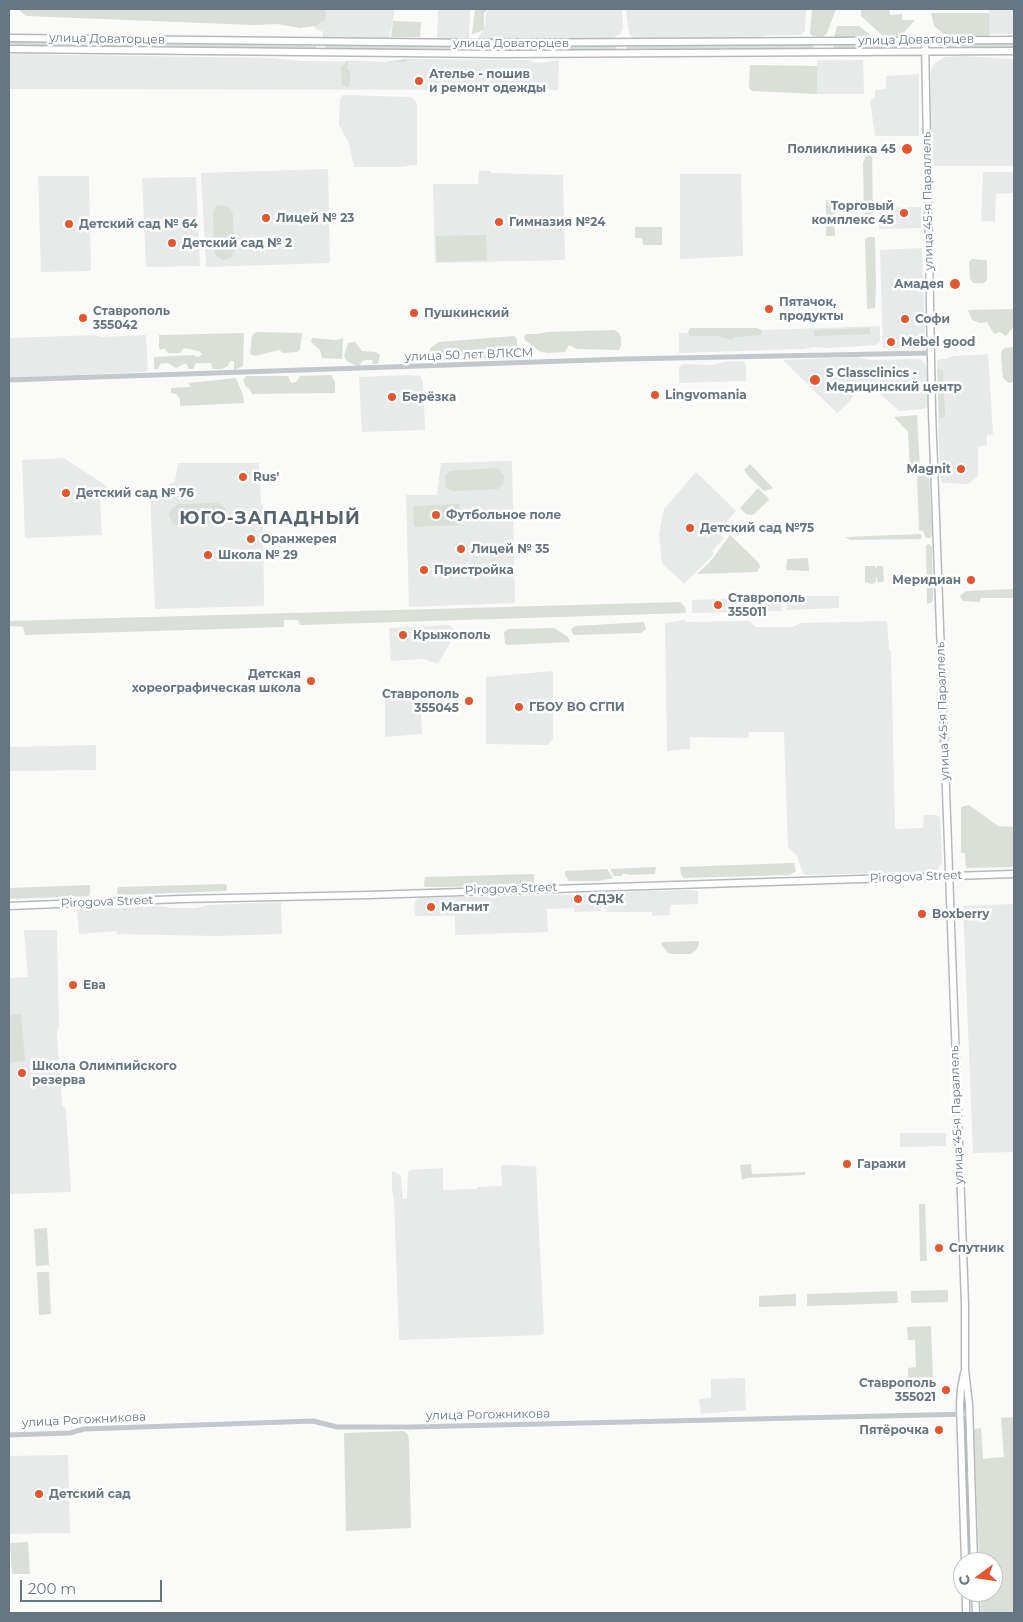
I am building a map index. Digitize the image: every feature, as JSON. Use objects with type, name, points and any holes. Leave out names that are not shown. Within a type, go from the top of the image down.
[{"type":"main road","name":"улица Доваторцев","points":[[9,38],[454,43],[1014,40]]},
{"type":"main road","name":"улица 45-я Параллель","points":[[925,40],[930,353],[965,1304],[965,1370],[970,1414],[974,1552]]},
{"type":"main road","name":"улица Доваторцев","points":[[9,49],[501,54],[1014,51]]},
{"type":"main road","name":"Pirogova Street","points":[[9,906],[181,899],[369,895],[1014,874]]},
{"type":"main road","name":"улица 45-я Параллель","points":[[965,1370],[961,1388],[960,1415],[965,1552]]},
{"type":"street","name":"улица 50 лет ВЛКСМ","points":[[9,380],[624,360],[930,353]]},
{"type":"street","name":"улица Рогожникова","points":[[9,1435],[70,1433],[84,1429],[313,1421],[337,1427],[411,1427],[970,1414]]},
{"type":"shaded area","points":[[18,9],[328,9],[325,10],[326,18],[324,21],[316,26],[300,28],[277,24],[254,25],[26,16]]},
{"type":"shaded area","points":[[327,9],[395,9],[389,40],[323,40],[323,32],[314,28]]},
{"type":"shaded area","points":[[438,9],[470,9],[469,40],[437,39]]},
{"type":"shaded area","points":[[475,9],[489,9],[484,13],[484,29],[472,34]]},
{"type":"shaded area","points":[[491,9],[622,9],[623,28],[620,34],[613,38],[561,40],[478,39],[485,25],[486,13]]},
{"type":"shaded area","points":[[626,9],[806,9],[805,31],[801,35],[769,35],[748,38],[636,39],[629,34]]},
{"type":"shaded area","points":[[812,9],[836,9],[827,33],[823,37],[813,36],[810,33]]},
{"type":"shaded area","points":[[861,9],[889,9],[890,15],[902,14],[902,20],[915,20],[901,36],[883,36],[861,16]]},
{"type":"shaded area","points":[[989,9],[1014,9],[1014,34],[989,34]]},
{"type":"shaded area","points":[[931,13],[989,13],[989,36],[945,35],[934,26]]},
{"type":"shaded area","points":[[393,21],[421,22],[420,37],[391,37]]},
{"type":"shaded area","points":[[837,26],[859,26],[870,36],[869,38],[834,38]]},
{"type":"shaded area","points":[[9,41],[316,46],[316,49],[9,45]]},
{"type":"shaded area","points":[[1014,43],[1014,47],[943,48],[943,44]]},
{"type":"shaded area","points":[[898,44],[898,48],[833,48],[834,45]]},
{"type":"shaded area","points":[[813,45],[813,50],[626,50],[627,46]]},
{"type":"shaded area","points":[[325,46],[616,46],[617,50],[325,50]]},
{"type":"shaded area","points":[[9,54],[273,58],[304,61],[386,62],[406,59],[527,60],[539,63],[559,60],[558,90],[9,89]]},
{"type":"shaded area","points":[[945,57],[1014,59],[1014,166],[935,166],[931,164],[931,70],[935,63]]},
{"type":"shaded area","points":[[406,59],[406,62],[386,62]]},
{"type":"shaded area","points":[[817,60],[863,60],[864,94],[817,94]]},
{"type":"shaded area","points":[[347,61],[386,62],[348,62],[347,70],[350,71],[350,85],[347,87],[342,85],[341,67]]},
{"type":"shaded area","points":[[750,65],[817,66],[817,94],[752,91],[749,88]]},
{"type":"shaded area","points":[[919,74],[919,136],[875,136],[870,100],[875,98],[875,90],[886,89],[886,76]]},
{"type":"shaded area","points":[[343,95],[411,97],[414,99],[417,104],[417,165],[354,167],[349,143],[339,125],[340,99]]},
{"type":"shaded area","points":[[872,150],[873,223],[865,227],[863,223],[866,218],[864,212],[863,163],[867,151]]},
{"type":"shaded area","name":"Лицей № 23","points":[[328,169],[330,263],[206,267],[201,173]]},
{"type":"shaded area","name":"Гимназия №24","points":[[479,170],[490,171],[491,173],[563,175],[565,260],[435,263],[433,184],[478,184]]},
{"type":"shaded area","points":[[983,172],[1014,172],[1014,193],[996,194],[995,222],[981,221]]},
{"type":"shaded area","points":[[680,174],[741,174],[743,256],[680,259]]},
{"type":"shaded area","points":[[38,176],[89,176],[91,271],[41,272]]},
{"type":"shaded area","name":"Детский сад № 2","points":[[196,177],[200,266],[146,267],[142,178]]},
{"type":"shaded area","points":[[826,200],[834,200],[835,236],[826,236]]},
{"type":"shaded area","points":[[221,205],[230,208],[233,215],[234,253],[230,258],[224,260],[216,256],[214,249],[213,213],[215,207]]},
{"type":"shaded area","points":[[921,207],[921,228],[879,229],[879,208]]},
{"type":"shaded area","points":[[635,227],[662,227],[662,245],[643,245],[642,238],[635,238]]},
{"type":"shaded area","points":[[486,235],[487,260],[437,262],[436,236]]},
{"type":"shaded area","points":[[875,237],[876,285],[875,308],[867,309],[865,239]]},
{"type":"shaded area","points":[[922,248],[925,338],[918,347],[883,348],[880,250]]},
{"type":"shaded area","points":[[972,259],[987,261],[987,280],[984,283],[973,283],[970,279],[969,262]]},
{"type":"shaded area","points":[[1014,309],[1014,326],[1006,336],[1000,332],[994,334],[987,322],[980,323],[972,320],[968,310]]},
{"type":"shaded area","points":[[880,326],[880,342],[876,345],[679,353],[679,333]]},
{"type":"shaded area","points":[[690,328],[757,328],[762,330],[761,335],[734,337],[731,340],[719,336],[690,336],[688,331]]},
{"type":"shaded area","points":[[870,328],[870,334],[814,336],[814,330]]},
{"type":"shaded area","points":[[614,330],[619,333],[621,338],[619,350],[577,349],[569,345],[565,352],[547,353],[539,351],[525,340],[524,336],[547,332]]},
{"type":"shaded area","points":[[256,332],[302,333],[300,350],[283,353],[279,350],[255,356],[250,354],[252,336]]},
{"type":"shaded area","points":[[244,333],[243,366],[234,370],[234,361],[230,361],[228,366],[222,369],[213,369],[211,363],[196,363],[193,369],[189,369],[186,363],[176,368],[168,363],[160,364],[158,369],[154,369],[154,357],[193,355],[198,357],[202,354],[199,351],[184,348],[180,353],[168,353],[164,348],[161,350],[159,348],[159,335]]},
{"type":"shaded area","points":[[95,335],[101,337],[146,335],[148,370],[145,372],[9,378],[9,338]]},
{"type":"shaded area","points":[[514,336],[517,339],[517,355],[515,358],[497,358],[495,355],[488,358],[433,361],[429,358],[430,348],[439,342]]},
{"type":"shaded area","points":[[312,338],[337,340],[343,338],[342,359],[322,358],[320,350],[311,342]]},
{"type":"shaded area","points":[[355,342],[362,351],[376,352],[380,355],[378,364],[373,364],[372,360],[367,360],[362,361],[358,367],[347,361],[344,356],[348,343]]},
{"type":"shaded area","points":[[1014,347],[1014,382],[1009,383],[1003,378],[1001,355],[1002,350],[1005,348]]},
{"type":"shaded area","points":[[988,354],[993,434],[987,435],[987,445],[978,447],[978,476],[968,484],[943,483],[941,482],[939,446],[937,361],[953,356]]},
{"type":"shaded area","points":[[859,357],[870,360],[920,359],[924,362],[927,369],[928,407],[899,411],[867,382],[863,383],[850,401],[837,413],[783,360]]},
{"type":"shaded area","points":[[742,361],[746,367],[746,381],[679,383],[679,367],[683,364],[713,365]]},
{"type":"shaded area","points":[[937,369],[941,369],[943,372],[944,418],[939,417]]},
{"type":"shaded area","points":[[331,375],[335,382],[335,393],[252,394],[243,380],[246,376],[288,376],[291,383],[296,382],[300,376]]},
{"type":"shaded area","points":[[420,376],[423,382],[425,430],[362,432],[359,377]]},
{"type":"shaded area","points":[[236,378],[244,403],[180,406],[180,399],[176,394],[171,393],[171,388],[191,387],[188,383]]},
{"type":"shaded area","points":[[917,415],[920,470],[910,471],[908,432],[894,417]]},
{"type":"shaded area","name":"Детский сад № 76","points":[[64,458],[108,487],[109,499],[100,500],[102,535],[25,538],[22,460]]},
{"type":"shaded area","name":"Лицей № 35","points":[[512,461],[515,603],[409,607],[406,495],[437,495],[441,463]]},
{"type":"shaded area","name":"Школа № 29","points":[[178,463],[259,463],[261,504],[263,505],[264,606],[155,609],[150,494],[175,481]]},
{"type":"shaded area","points":[[750,464],[773,488],[764,491],[750,478],[744,470]]},
{"type":"shaded area","points":[[499,469],[504,476],[503,484],[498,489],[455,491],[447,489],[445,485],[445,476],[450,471]]},
{"type":"shaded area","name":"Детский сад №75","points":[[696,472],[736,511],[717,532],[724,538],[712,551],[714,554],[684,584],[662,563],[659,534],[664,509]]},
{"type":"shaded area","points":[[926,474],[929,476],[932,535],[930,538],[926,538],[923,531],[919,530],[917,476]]},
{"type":"shaded area","points":[[758,488],[769,500],[753,515],[746,514],[740,508]]},
{"type":"shaded area","points":[[218,503],[225,508],[227,513],[222,524],[178,525],[173,524],[169,515],[172,508],[179,504]]},
{"type":"shaded area","name":"Футбольное поле","points":[[459,504],[460,525],[414,527],[413,506]]},
{"type":"shaded area","points":[[921,534],[922,538],[919,539],[850,540],[845,537]]},
{"type":"shaded area","points":[[730,535],[759,563],[760,567],[757,572],[697,574],[710,562]]},
{"type":"shaded area","points":[[929,544],[932,547],[933,597],[932,602],[927,604],[926,545]]},
{"type":"shaded area","points":[[808,558],[809,571],[786,570],[787,559]]},
{"type":"shaded area","points":[[865,566],[875,566],[875,569],[877,566],[883,566],[884,582],[877,582],[877,577],[876,582],[872,584],[865,582]]},
{"type":"shaded area","points":[[1014,589],[1014,598],[981,598],[979,602],[963,601],[960,596],[966,591]]},
{"type":"shaded area","points":[[787,596],[839,596],[839,608],[786,610]]},
{"type":"shaded area","points":[[782,597],[782,611],[692,613],[692,600]]},
{"type":"shaded area","points":[[680,602],[685,607],[686,613],[300,625],[298,620],[284,620],[284,627],[25,635],[23,627],[9,626],[9,621]]},
{"type":"shaded area","points":[[685,620],[686,622],[750,621],[755,627],[793,627],[800,623],[887,621],[889,650],[891,650],[895,827],[896,829],[923,828],[924,815],[940,817],[942,863],[938,869],[912,872],[806,875],[803,873],[797,856],[788,847],[784,732],[749,732],[748,738],[690,737],[690,749],[667,751],[665,623]]},
{"type":"shaded area","points":[[644,622],[646,629],[641,633],[574,635],[571,631],[576,626]]},
{"type":"shaded area","points":[[450,625],[456,632],[438,664],[424,659],[391,661],[389,628]]},
{"type":"shaded area","points":[[554,628],[568,637],[570,642],[505,644],[504,632],[509,629]]},
{"type":"shaded area","name":"ГБОУ ВО СГПИ","points":[[553,671],[553,738],[548,745],[486,744],[486,677]]},
{"type":"shaded area","points":[[402,692],[420,695],[422,734],[385,737],[385,693]]},
{"type":"shaded area","points":[[96,745],[96,770],[9,771],[9,747]]},
{"type":"shaded area","points":[[969,805],[998,826],[1014,827],[1014,867],[966,868],[965,853],[961,853],[961,807]]},
{"type":"shaded area","points":[[794,863],[796,871],[790,875],[684,878],[681,875],[680,867]]},
{"type":"shaded area","points":[[656,867],[655,874],[622,874],[622,876],[614,876],[610,869]]},
{"type":"shaded area","points":[[607,869],[613,878],[599,881],[569,881],[565,875],[565,871]]},
{"type":"shaded area","points":[[534,874],[534,884],[448,887],[425,887],[424,885],[425,877]]},
{"type":"shaded area","points":[[225,884],[227,890],[225,891],[120,895],[117,893],[119,887]]},
{"type":"shaded area","points":[[90,885],[90,895],[88,896],[9,899],[9,888]]},
{"type":"shaded area","points":[[698,891],[698,904],[670,905],[670,915],[652,916],[652,912],[607,912],[606,896],[609,892]]},
{"type":"shaded area","points":[[596,894],[600,898],[601,911],[574,912],[574,908],[547,909],[548,932],[455,935],[455,916],[415,916],[414,903],[418,898]]},
{"type":"shaded area","points":[[281,902],[282,934],[215,936],[117,934],[116,931],[79,934],[77,910],[161,906],[196,908],[209,905]]},
{"type":"shaded area","points":[[1014,904],[1014,1152],[973,1153],[963,906]]},
{"type":"shaded area","points":[[24,930],[57,930],[59,1026],[57,1033],[62,1105],[66,1110],[71,1192],[9,1194],[9,978],[28,977]]},
{"type":"shaded area","points":[[699,941],[696,950],[691,954],[668,953],[661,944],[663,942]]},
{"type":"shaded area","points":[[21,1014],[25,1061],[9,1063],[9,1015]]},
{"type":"shaded area","points":[[900,1133],[946,1133],[946,1146],[900,1147]]},
{"type":"shaded area","points":[[751,1164],[752,1174],[805,1172],[805,1175],[747,1178],[742,1180],[740,1165]]},
{"type":"shaded area","points":[[501,1165],[536,1167],[544,1333],[542,1335],[399,1340],[392,1171],[401,1177],[403,1199],[407,1199],[408,1172],[411,1170],[443,1168],[443,1190],[477,1189],[477,1187],[502,1186]]},
{"type":"shaded area","points":[[919,1204],[925,1204],[927,1261],[920,1261]]},
{"type":"shaded area","points":[[47,1228],[49,1265],[36,1266],[34,1229]]},
{"type":"shaded area","points":[[37,1272],[49,1272],[51,1314],[39,1315]]},
{"type":"shaded area","points":[[948,1290],[948,1302],[911,1303],[911,1291]]},
{"type":"shaded area","points":[[897,1291],[898,1303],[807,1306],[807,1294]]},
{"type":"shaded area","points":[[796,1294],[796,1306],[759,1307],[759,1296]]},
{"type":"shaded area","points":[[931,1326],[933,1377],[908,1378],[908,1368],[916,1367],[915,1340],[908,1340],[907,1327]]},
{"type":"shaded area","points":[[745,1378],[746,1410],[701,1414],[699,1399],[711,1398],[711,1379]]},
{"type":"shaded area","points":[[963,1417],[966,1417],[972,1552],[968,1552]]},
{"type":"shaded area","points":[[1014,1417],[1014,1613],[981,1613],[980,1602],[1003,1602],[1003,1552],[979,1552],[974,1429],[981,1428],[983,1459],[1004,1457],[1001,1418]]},
{"type":"shaded area","points":[[404,1431],[408,1435],[409,1441],[411,1528],[346,1531],[344,1433]]},
{"type":"shaded area","name":"Детский сад","points":[[68,1455],[70,1533],[9,1534],[9,1456]]},
{"type":"shaded area","points":[[28,1542],[30,1574],[12,1574],[10,1543]]},
{"type":"place","name":"Ателье - пошив и ремонт одежды","points":[[419,81]]},
{"type":"place","name":"Поликлиника 45","points":[[907,149]]},
{"type":"place","name":"Торговый комплекс 45","points":[[904,213]]},
{"type":"place","name":"Лицей № 23","points":[[266,218]]},
{"type":"place","name":"Гимназия №24","points":[[499,222]]},
{"type":"place","name":"Детский сад № 64","points":[[69,224]]},
{"type":"place","name":"Детский сад № 2","points":[[172,243]]},
{"type":"place","name":"Амадея","points":[[955,284]]},
{"type":"place","name":"Пятачок, продукты","points":[[769,309]]},
{"type":"place","name":"Пушкинский","points":[[414,313]]},
{"type":"place","name":"Ставрополь 355042","points":[[83,318]]},
{"type":"place","name":"Софи","points":[[905,319]]},
{"type":"place","name":"Mebel good","points":[[891,342]]},
{"type":"place","name":"S Classclinics - Медицинский центр","points":[[815,380]]},
{"type":"place","name":"Lingvomania","points":[[655,395]]},
{"type":"place","name":"Берёзка","points":[[392,397]]},
{"type":"place","name":"Magnit","points":[[961,469]]},
{"type":"place","name":"Rus'","points":[[243,477]]},
{"type":"place","name":"Детский сад № 76","points":[[66,493]]},
{"type":"place","name":"Футбольное поле","points":[[436,515]]},
{"type":"place","name":"Детский сад №75","points":[[690,528]]},
{"type":"place","name":"Оранжерея","points":[[251,539]]},
{"type":"place","name":"Лицей № 35","points":[[461,549]]},
{"type":"place","name":"Школа № 29","points":[[208,555]]},
{"type":"place","name":"Пристройка","points":[[424,570]]},
{"type":"place","name":"Меридиан","points":[[971,580]]},
{"type":"place","name":"Ставрополь 355011","points":[[718,605]]},
{"type":"place","name":"Крыжополь","points":[[403,635]]},
{"type":"place","name":"Детская хореографическая школа","points":[[311,681]]},
{"type":"place","name":"Ставрополь 355045","points":[[469,701]]},
{"type":"place","name":"ГБОУ ВО СГПИ","points":[[519,707]]},
{"type":"place","name":"СДЭК","points":[[578,899]]},
{"type":"place","name":"Магнит","points":[[431,907]]},
{"type":"place","name":"Boxberry","points":[[922,914]]},
{"type":"place","name":"Ева","points":[[73,985]]},
{"type":"place","name":"Школа Олимпийского резерва","points":[[22,1073]]},
{"type":"place","name":"Гаражи","points":[[847,1164]]},
{"type":"place","name":"Спутник","points":[[939,1248]]},
{"type":"place","name":"Ставрополь 355021","points":[[946,1390]]},
{"type":"place","name":"Пятёрочка","points":[[939,1430]]},
{"type":"place","name":"Детский сад","points":[[39,1494]]},
{"type":"district","name":"ЮГО-ЗАПАДНЫЙ","points":[[270,519]]}]
